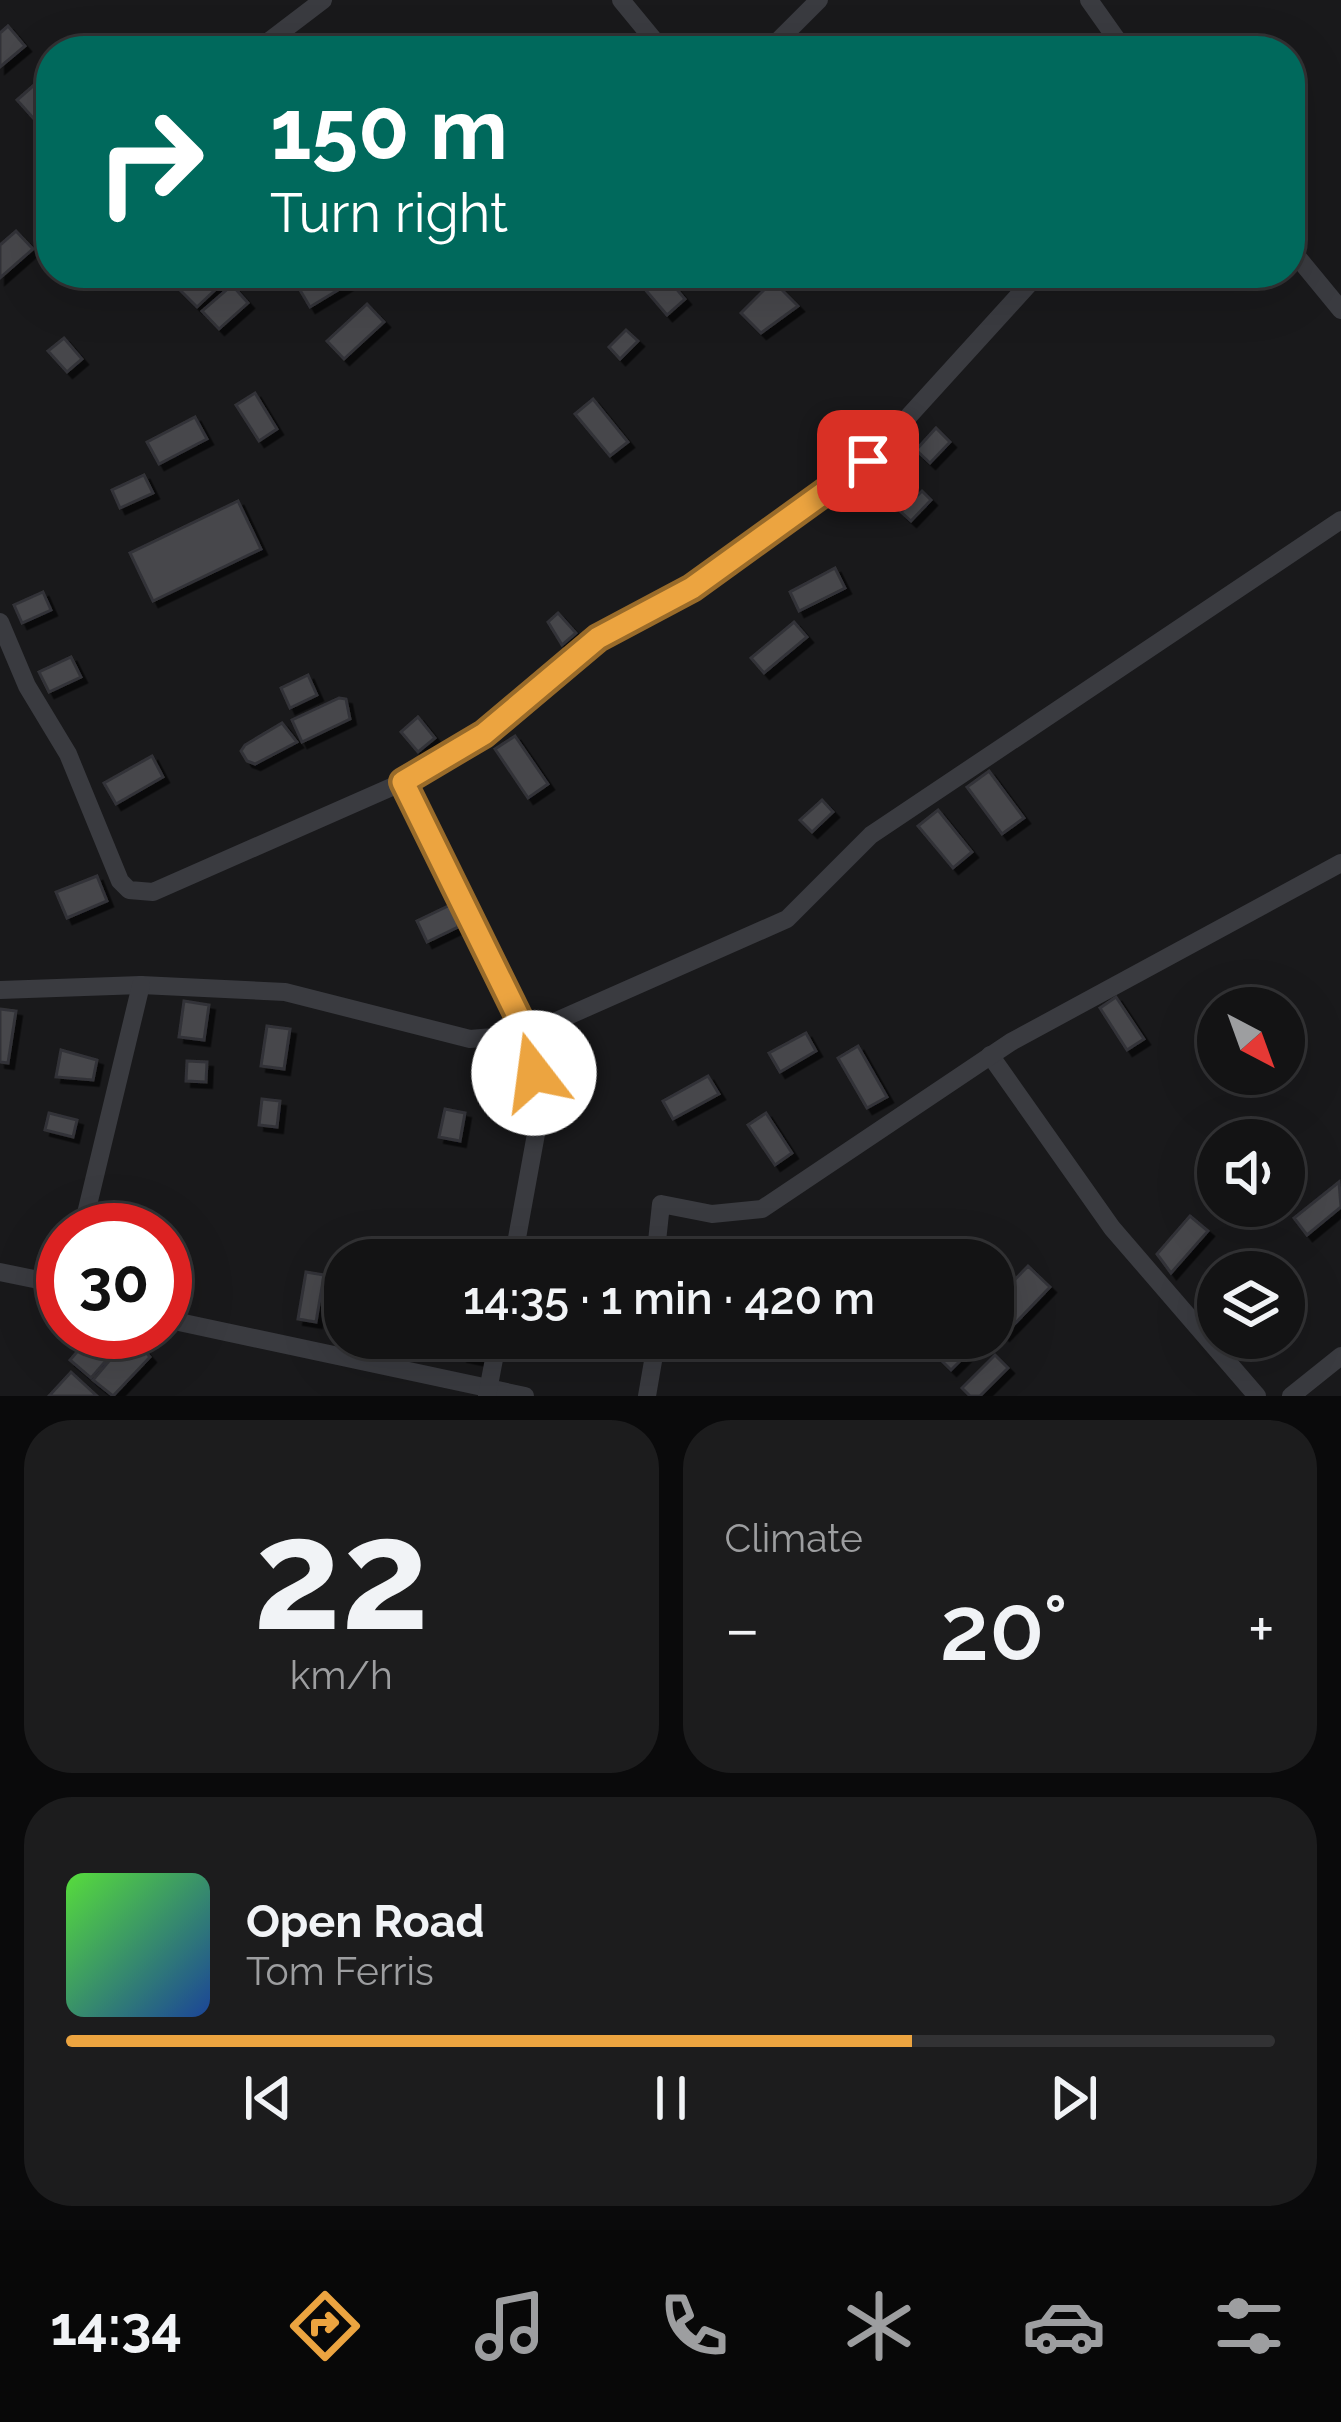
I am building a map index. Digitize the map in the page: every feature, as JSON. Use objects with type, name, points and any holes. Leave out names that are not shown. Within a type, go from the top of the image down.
[{"type":"street","points":[[276,36],[323,0]]},
{"type":"street","points":[[621,0],[651,36]]},
{"type":"street","points":[[783,36],[819,0]]},
{"type":"street","points":[[1089,0],[1115,36]]},
{"type":"street","points":[[1305,266],[1341,310]]},
{"type":"street","points":[[0,622],[129,890],[153,892],[403,782],[484,734],[598,638],[692,588],[844,481],[868,461],[1026,288]]},
{"type":"street","points":[[0,990],[141,985],[285,992],[470,1039],[527,1034],[787,919],[871,836],[1341,520]]},
{"type":"street","points":[[403,782],[527,1034],[540,1112],[517,1239]]},
{"type":"street","points":[[658,1239],[661,1204],[712,1214],[762,1209],[990,1055],[1341,863]]},
{"type":"street","points":[[89,1203],[141,985]]},
{"type":"street","points":[[990,1055],[1112,1228],[1257,1396]]},
{"type":"street","points":[[0,1272],[36,1279]]},
{"type":"street","points":[[192,1325],[525,1396]]},
{"type":"street","points":[[1291,1396],[1341,1356]]},
{"type":"street","points":[[488,1391],[494,1359]]},
{"type":"street","points":[[647,1396],[653,1359]]},
{"type":"building","points":[[8,26],[25,46],[0,67],[0,33]]},
{"type":"building","points":[[36,83],[36,117],[34,119],[17,100]]},
{"type":"building","points":[[16,231],[33,249],[0,278],[0,245]]},
{"type":"building","points":[[180,288],[217,288],[197,307]]},
{"type":"building","points":[[229,288],[235,288],[248,303],[219,329],[202,311]]},
{"type":"building","points":[[303,288],[341,288],[310,307],[300,290]]},
{"type":"building","points":[[644,288],[676,288],[685,299],[667,315]]},
{"type":"building","points":[[766,288],[780,288],[798,306],[761,333],[741,313]]},
{"type":"building","points":[[367,304],[384,322],[344,359],[327,341]]},
{"type":"building","points":[[626,330],[638,341],[620,359],[609,347]]},
{"type":"building","points":[[64,338],[82,359],[67,372],[48,351]]},
{"type":"building","points":[[255,393],[277,429],[259,441],[236,405]]},
{"type":"building","points":[[593,399],[628,442],[610,456],[575,414]]},
{"type":"building","points":[[195,417],[207,439],[159,464],[147,442]]},
{"type":"building","points":[[936,428],[950,442],[930,463],[916,450]]},
{"type":"building","points":[[144,475],[153,493],[120,508],[112,490]]},
{"type":"building","points":[[922,491],[931,500],[911,521],[901,512]]},
{"type":"building","points":[[238,501],[261,549],[153,601],[130,553]]},
{"type":"building","points":[[835,568],[845,588],[799,611],[790,592]]},
{"type":"building","points":[[43,592],[51,610],[22,623],[14,605]]},
{"type":"building","points":[[558,613],[576,633],[562,645],[548,622]]},
{"type":"building","points":[[794,622],[807,637],[764,673],[751,658]]},
{"type":"building","points":[[71,657],[81,677],[49,692],[39,672]]},
{"type":"building","points":[[308,675],[317,695],[290,708],[281,688]]},
{"type":"building","points":[[346,699],[350,719],[302,742],[292,720]]},
{"type":"building","points":[[418,717],[435,738],[418,752],[401,732]]},
{"type":"building","points":[[282,723],[297,742],[255,764],[247,761],[241,751],[245,745]]},
{"type":"building","points":[[515,736],[548,784],[528,798],[495,749]]},
{"type":"building","points":[[152,756],[163,777],[116,804],[104,783]]},
{"type":"building","points":[[989,771],[1024,818],[1002,834],[967,787]]},
{"type":"building","points":[[822,800],[833,812],[812,832],[800,820]]},
{"type":"building","points":[[938,810],[972,852],[953,868],[918,826]]},
{"type":"building","points":[[97,876],[107,901],[67,918],[56,892]]},
{"type":"building","points":[[448,906],[457,908],[458,927],[427,942],[417,921]]},
{"type":"building","points":[[1116,997],[1144,1039],[1127,1050],[1100,1008]]},
{"type":"building","points":[[184,1001],[209,1005],[204,1040],[179,1037]]},
{"type":"building","points":[[0,1009],[16,1011],[8,1063],[0,1062]]},
{"type":"building","points":[[267,1026],[290,1029],[284,1069],[261,1066]]},
{"type":"building","points":[[806,1033],[816,1051],[780,1072],[769,1053]]},
{"type":"building","points":[[858,1046],[887,1097],[867,1108],[838,1058]]},
{"type":"building","points":[[61,1050],[97,1060],[93,1080],[56,1077]]},
{"type":"building","points":[[495,1059],[521,1065],[517,1082],[491,1077]]},
{"type":"building","points":[[187,1061],[207,1062],[206,1082],[186,1081]]},
{"type":"building","points":[[708,1076],[719,1094],[673,1119],[663,1101]]},
{"type":"building","points":[[262,1099],[280,1101],[277,1127],[259,1125]]},
{"type":"building","points":[[445,1109],[465,1113],[460,1141],[439,1137]]},
{"type":"building","points":[[49,1113],[77,1120],[73,1137],[45,1130]]},
{"type":"building","points":[[766,1113],[792,1153],[775,1165],[748,1125]]},
{"type":"building","points":[[1339,1182],[1341,1207],[1307,1235],[1301,1227],[1305,1227],[1305,1209]]},
{"type":"building","points":[[1190,1216],[1197,1227],[1208,1231],[1171,1273],[1157,1254]]},
{"type":"building","points":[[1028,1266],[1050,1287],[1014,1325],[1014,1280]]},
{"type":"building","points":[[306,1272],[324,1275],[316,1322],[298,1319]]},
{"type":"building","points":[[71,1359],[107,1359],[91,1378]]},
{"type":"building","points":[[111,1359],[148,1359],[113,1396],[93,1380]]},
{"type":"building","points":[[940,1359],[962,1359],[951,1370]]},
{"type":"building","points":[[991,1359],[999,1359],[1008,1368],[980,1396],[970,1396],[962,1388]]},
{"type":"building","points":[[71,1372],[97,1396],[49,1396]]},
{"type":"route","points":[[534,1073],[527,1034],[403,782],[484,734],[598,638],[692,588],[868,461]]}]
